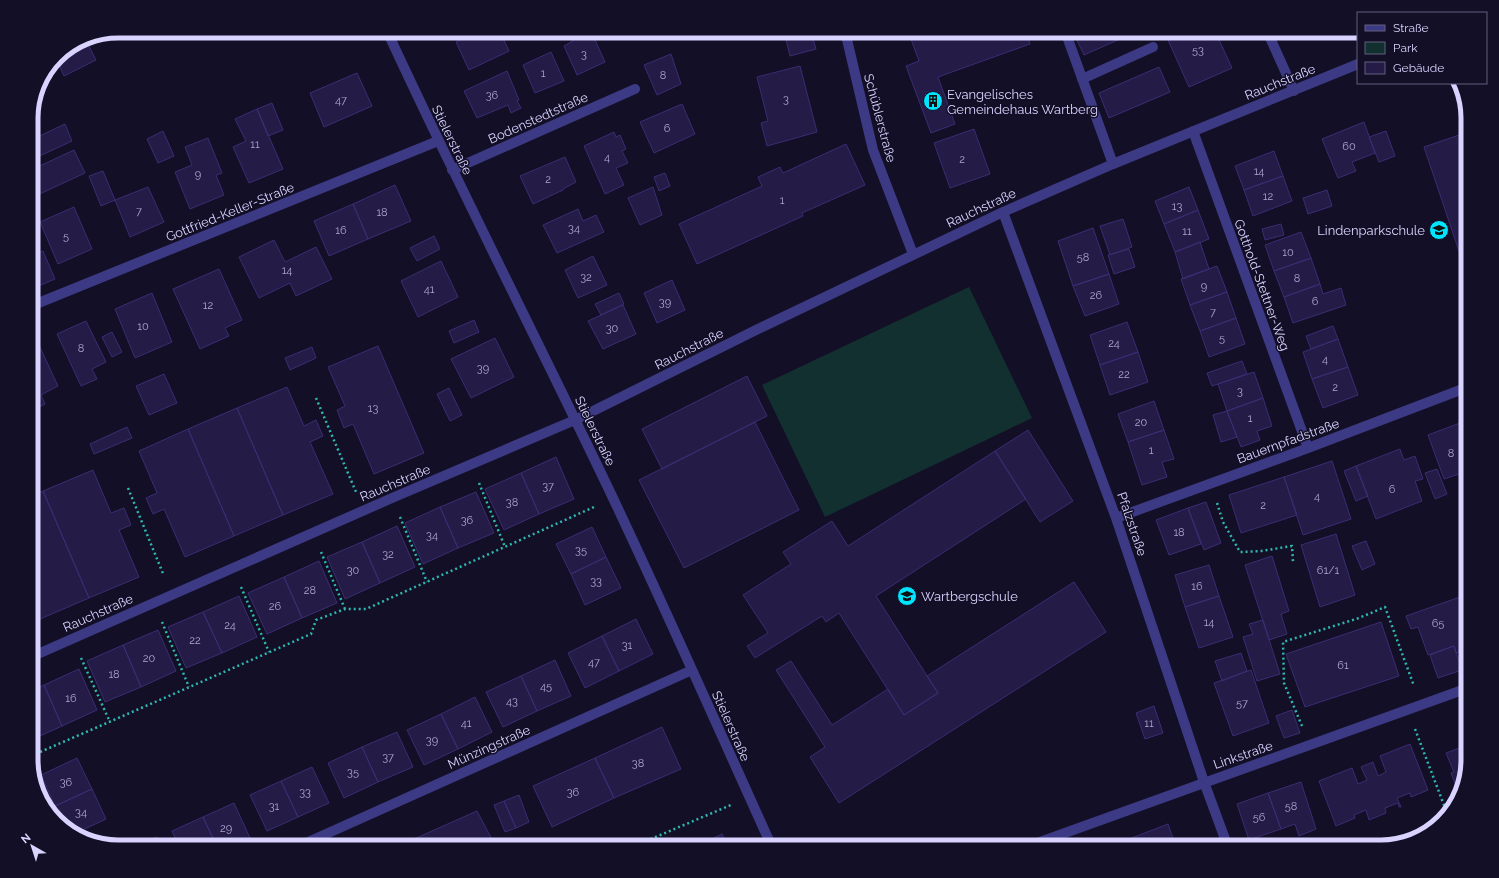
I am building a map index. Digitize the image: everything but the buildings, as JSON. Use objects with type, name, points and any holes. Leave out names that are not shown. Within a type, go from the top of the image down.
[{"type":"street","name":"Stielerstraße","points":[[389,38],[452,170],[613,499],[769,840]]},
{"type":"street","name":"Schüblerstraße","points":[[847,38],[873,150],[913,254]]},
{"type":"street","points":[[1067,38],[1113,164]]},
{"type":"street","points":[[1270,38],[1294,91]]},
{"type":"street","points":[[1082,80],[1153,47]]},
{"type":"street","name":"Rauchstraße","points":[[38,654],[364,510],[575,420],[913,254],[1003,212],[1192,131],[1357,64]]},
{"type":"street","name":"Bodenstedtstraße","points":[[452,170],[635,89]]},
{"type":"street","name":"Gotthold-Stettner-Weg","points":[[1192,131],[1308,448]]},
{"type":"street","name":"Gottfried-Keller-Straße","points":[[38,303],[438,141]]},
{"type":"street","name":"Pfalzstraße","points":[[1003,212],[1116,518],[1204,782],[1225,840]]},
{"type":"street","name":"Bauernpfadstraße","points":[[1116,518],[1308,448],[1461,390]]},
{"type":"street","name":"Münzingstraße","points":[[313,840],[692,670]]},
{"type":"street","name":"Linkstraße","points":[[1047,840],[1461,691]]},
{"type":"path","points":[[316,398],[364,510]]},
{"type":"path","points":[[471,464],[505,547]]},
{"type":"path","points":[[1211,483],[1223,522],[1240,552],[1261,551],[1292,546],[1293,562]]},
{"type":"path","points":[[128,488],[172,595]]},
{"type":"path","points":[[392,498],[428,582]]},
{"type":"path","points":[[38,753],[311,634],[316,620],[345,609],[366,609],[613,499]]},
{"type":"path","points":[[313,533],[345,609]]},
{"type":"path","points":[[233,568],[269,652]]},
{"type":"path","points":[[154,603],[189,687]]},
{"type":"path","points":[[1310,745],[1284,683],[1283,642],[1359,618],[1385,607],[1421,705]]},
{"type":"path","points":[[72,639],[110,722]]},
{"type":"path","points":[[1408,709],[1445,808]]},
{"type":"path","points":[[649,840],[749,798]]},
{"type":"green space","points":[[969,287],[1032,418],[825,517],[762,385]]},
{"type":"place","name":"Evangelisches Gemeindehaus Wartberg","points":[[933,101]]},
{"type":"place","name":"Lindenparkschule","points":[[1439,230]]},
{"type":"place","name":"Wartbergschule","points":[[907,596]]}]
